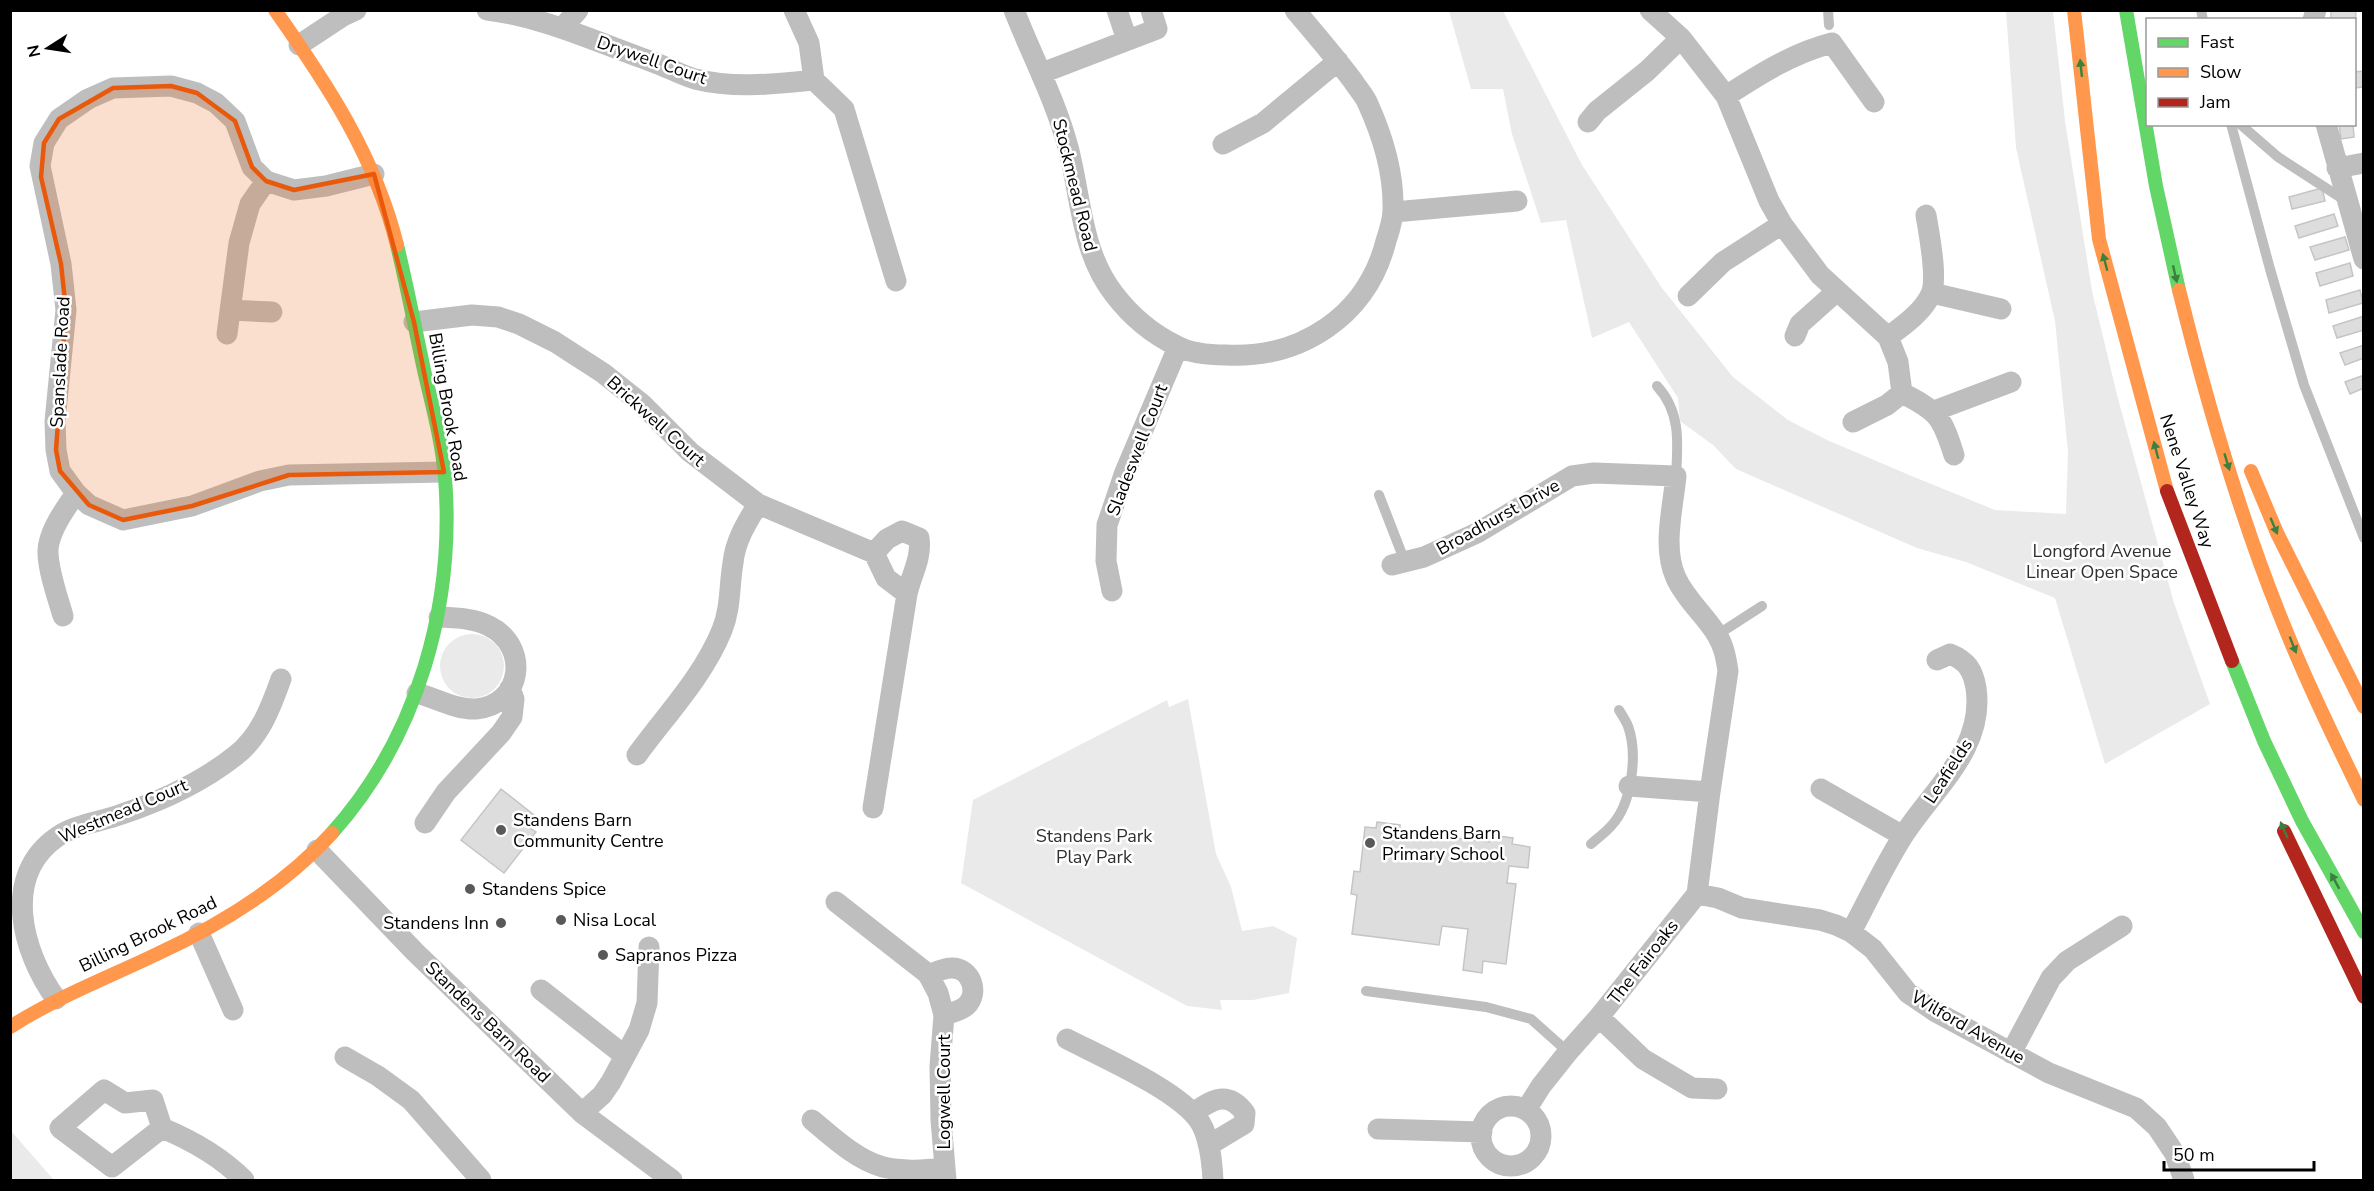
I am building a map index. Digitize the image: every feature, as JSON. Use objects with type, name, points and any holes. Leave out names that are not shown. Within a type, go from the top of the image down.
[{"type":"main road","name":"Billing Brook Road","points":[[10,1027],[56,999],[156,955],[199,933],[260,897],[317,850],[348,814],[377,773],[417,693],[439,617],[447,547],[444,472],[414,322],[388,211],[357,137],[275,10]]},
{"type":"main road","name":"Nene Valley Way","points":[[2074,10],[2098,239],[2167,490],[2264,741],[2302,821],[2364,932]]},
{"type":"main road","points":[[2126,10],[2140,111],[2158,205],[2190,339],[2229,471],[2268,582],[2313,694],[2364,800]]},
{"type":"main road","points":[[2140,111],[2191,279]]},
{"type":"main road","points":[[2246,460],[2277,533],[2364,707]]},
{"type":"main road","points":[[2167,490],[2263,770]]},
{"type":"main road","points":[[2278,815],[2364,997]]},
{"type":"street","points":[[299,45],[356,10]]},
{"type":"street","name":"Drywell Court","points":[[487,10],[563,27],[695,79],[750,86],[814,80]]},
{"type":"street","points":[[563,27],[578,10]]},
{"type":"street","points":[[794,10],[809,43],[814,80],[844,108],[896,281]]},
{"type":"street","name":"Stockmead Road","points":[[1014,10],[1042,73],[1068,146],[1089,248],[1100,273],[1131,315],[1155,333],[1178,347],[1213,355],[1262,355],[1318,335],[1358,301],[1372,281],[1381,261],[1394,212],[1390,173],[1381,135],[1367,101],[1338,61],[1295,10]]},
{"type":"street","points":[[1118,10],[1128,40]]},
{"type":"street","points":[[1042,73],[1157,29],[1151,10]]},
{"type":"street","points":[[1650,10],[1681,38],[1726,96],[1769,201],[1782,224],[1820,275],[1888,337],[1898,362],[1902,393]]},
{"type":"street","points":[[1726,96],[1781,62],[1812,48],[1830,26],[1874,102]]},
{"type":"street","points":[[1588,122],[1597,111],[1647,71],[1681,38]]},
{"type":"street","points":[[1222,144],[1263,123],[1338,61]]},
{"type":"street","name":"Spanslade Road","points":[[266,181],[252,167],[235,121],[216,103],[197,93],[171,86],[113,88],[88,99],[59,119],[44,142],[40,166],[61,264],[66,310],[55,421],[56,450],[60,471],[76,493],[89,505],[123,519],[192,506],[260,481],[289,475],[444,472]]},
{"type":"street","points":[[2326,126],[2364,259]]},
{"type":"street","points":[[2337,168],[2364,163]]},
{"type":"street","points":[[227,334],[238,243],[250,204],[266,181],[294,190],[326,186],[374,174]]},
{"type":"street","points":[[1394,212],[1517,201]]},
{"type":"street","points":[[2346,201],[2364,213]]},
{"type":"street","points":[[1888,337],[1921,309],[1932,293],[1932,258],[1926,215]]},
{"type":"street","points":[[1688,296],[1723,262],[1782,224]]},
{"type":"street","points":[[1795,336],[1800,324],[1837,291]]},
{"type":"street","points":[[1932,293],[2001,309]]},
{"type":"street","points":[[230,310],[272,312]]},
{"type":"street","name":"Brickwell Court","points":[[414,322],[472,315],[498,317],[519,324],[555,342],[603,373],[690,452],[758,504],[874,553]]},
{"type":"street","name":"Sladeswell Court","points":[[1112,591],[1106,561],[1107,525],[1125,472],[1178,347]]},
{"type":"street","points":[[1934,411],[2011,382]]},
{"type":"street","points":[[1902,393],[1934,411],[1947,429],[1954,455]]},
{"type":"street","points":[[1853,422],[1887,405],[1902,393]]},
{"type":"street","name":"Broadhurst Drive","points":[[1399,563],[1424,557],[1476,533],[1572,476],[1594,473],[1676,476]]},
{"type":"street","points":[[1676,476],[1670,558],[1675,577],[1687,597],[1717,635],[1725,654],[1728,671],[1697,894]]},
{"type":"street","points":[[63,616],[49,560],[48,545],[54,529],[76,493]]},
{"type":"street","points":[[637,755],[711,653],[729,610],[733,561],[738,542],[758,504]]},
{"type":"street","points":[[873,808],[907,594],[918,564],[920,548],[919,538],[902,531],[887,539],[874,553],[886,578],[907,594]]},
{"type":"street","points":[[417,693],[461,707],[477,709],[493,704],[510,688],[517,672],[515,655],[502,635],[490,626],[477,621],[439,617]]},
{"type":"street","name":"Leafields","points":[[1851,932],[1903,836],[1960,760],[1973,732],[1978,706],[1975,680],[1964,660],[1950,654],[1937,660]]},
{"type":"street","name":"Westmead Court","points":[[56,999],[33,962],[21,909],[22,889],[27,871],[37,855],[59,835],[164,798],[209,774],[237,755],[265,721],[281,679]]},
{"type":"street","points":[[425,823],[446,792],[513,717],[514,699],[510,688]]},
{"type":"street","points":[[1629,786],[1710,792]]},
{"type":"street","points":[[1821,789],[1903,836]]},
{"type":"street","name":"Standens Barn Road","points":[[317,850],[415,952],[582,1113],[672,1180]]},
{"type":"street","name":"Wilford Avenue","points":[[1697,894],[1718,898],[1742,908],[1820,920],[1851,932],[1873,949],[1908,993],[2049,1073],[2136,1108],[2157,1127],[2175,1154],[2184,1180]]},
{"type":"street","name":"The Fairoaks","points":[[1526,1110],[1541,1086],[1697,894]]},
{"type":"street","name":"Logwell Court","points":[[812,1120],[843,1146],[882,1167],[945,1174],[940,1066],[944,1015],[938,993],[928,975],[836,902]]},
{"type":"street","points":[[2011,1053],[2051,978],[2067,961],[2122,926]]},
{"type":"street","points":[[199,933],[233,1010]]},
{"type":"street","points":[[582,1113],[602,1095],[639,1030],[647,1003],[649,947]]},
{"type":"street","name":"Logwell Court","points":[[928,975],[959,968],[970,978],[973,985],[970,1000],[966,1006],[944,1015]]},
{"type":"street","points":[[541,990],[625,1056]]},
{"type":"street","points":[[1599,1017],[1643,1059],[1692,1088],[1717,1089]]},
{"type":"street","points":[[1067,1039],[1174,1096],[1193,1113],[1201,1124],[1209,1145],[1213,1180]]},
{"type":"street","points":[[345,1057],[378,1076],[411,1100],[481,1180]]},
{"type":"street","points":[[104,1090],[124,1103],[153,1100],[162,1128],[112,1167],[60,1128],[104,1090]]},
{"type":"street","points":[[1193,1113],[1209,1102],[1224,1098],[1237,1102],[1245,1113],[1244,1124],[1209,1145]]},
{"type":"street","points":[[1512,1106],[1526,1110],[1535,1117],[1540,1128],[1541,1140],[1538,1151],[1530,1160],[1511,1173],[1488,1155],[1482,1144],[1482,1132],[1487,1118],[1498,1109],[1512,1106]]},
{"type":"street","points":[[162,1128],[182,1136],[235,1171],[244,1180]]},
{"type":"street","points":[[1378,1129],[1482,1132]]},
{"type":"lane","points":[[2232,126],[2304,385],[2364,538]]},
{"type":"lane","points":[[2242,126],[2278,157],[2346,201]]},
{"type":"lane","points":[[1657,386],[1666,396],[1674,411],[1678,452],[1676,476]]},
{"type":"lane","points":[[1379,495],[1399,563]]},
{"type":"lane","points":[[1717,635],[1762,606]]},
{"type":"lane","points":[[1592,844],[1613,825],[1623,808],[1629,786],[1633,752],[1628,728],[1619,710]]},
{"type":"lane","points":[[1366,991],[1486,1007],[1531,1019],[1568,1052]]},
{"type":"highlighted area","points":[[171,86],[197,93],[235,121],[252,167],[266,181],[294,190],[374,174],[414,322],[444,472],[289,475],[192,506],[123,520],[89,505],[60,471],[56,450],[66,310],[61,264],[41,177],[44,143],[59,119],[113,88]]},
{"type":"green space","name":"Longford Avenue Linear Open Space","points":[[1449,11],[1503,11],[1582,165],[1662,288],[1733,377],[1788,420],[1827,440],[1914,477],[1995,510],[2066,514],[2068,452],[2055,321],[2016,148],[2006,11],[2053,11],[2065,121],[2092,291],[2117,395],[2174,603],[2210,704],[2105,764],[2055,598],[1966,562],[1917,548],[1736,469],[1713,445],[1680,421],[1678,398],[1629,322],[1592,338],[1566,220],[1541,223],[1512,134],[1503,89],[1471,89]]},
{"type":"green space","points":[[472,634],[490,640],[498,648],[504,666],[498,684],[490,692],[472,698],[454,692],[446,684],[440,666],[446,648],[454,640]]},
{"type":"green space","name":"Standens Park Play Park","points":[[1188,699],[1216,854],[1231,887],[1242,931],[1273,926],[1297,938],[1289,993],[1253,1000],[1220,1000],[1222,1010],[1187,1006],[961,883],[973,800],[1167,700],[1169,707]]},
{"type":"green space","points":[[11,1131],[54,1180],[11,1180]]},
{"type":"building","points":[[2331,10],[2356,11],[2356,18],[2331,18]]},
{"type":"building","points":[[2364,71],[2364,87],[2356,88],[2356,72]]},
{"type":"building","points":[[2339,126],[2353,126],[2354,137],[2341,139]]},
{"type":"building","points":[[2322,188],[2325,201],[2292,209],[2289,197]]},
{"type":"building","points":[[2334,214],[2338,226],[2299,238],[2295,226]]},
{"type":"building","points":[[2345,237],[2349,250],[2315,260],[2310,247]]},
{"type":"building","points":[[2350,263],[2353,276],[2320,286],[2316,273]]},
{"type":"building","points":[[2360,290],[2363,303],[2329,313],[2326,300]]},
{"type":"building","points":[[2364,316],[2364,330],[2337,338],[2333,326]]},
{"type":"building","points":[[2364,345],[2364,358],[2345,365],[2340,353]]},
{"type":"building","points":[[2364,375],[2364,388],[2350,394],[2345,382]]},
{"type":"building","name":"Standens Barn Community Centre","points":[[501,789],[538,818],[530,828],[536,832],[504,873],[461,840]]},
{"type":"building","points":[[1377,822],[1400,825],[1400,831],[1431,835],[1432,829],[1456,832],[1456,838],[1489,842],[1490,835],[1513,838],[1512,844],[1530,847],[1528,868],[1509,866],[1507,883],[1516,884],[1506,964],[1483,961],[1482,973],[1463,970],[1468,929],[1442,926],[1439,945],[1352,934],[1357,895],[1351,894],[1354,871],[1360,872],[1365,827],[1376,828]]},
{"type":"traffic: fast","points":[[2126,10],[2156,186],[2179,290]]},
{"type":"traffic: fast","points":[[332,833],[362,795],[387,755],[408,712],[424,667],[436,621],[444,573],[447,525],[444,464],[397,245]]},
{"type":"traffic: fast","points":[[2232,661],[2264,741],[2302,821],[2364,932]]},
{"type":"traffic: slow","points":[[275,10],[313,65],[347,122],[376,181],[397,245]]},
{"type":"traffic: slow","points":[[2074,10],[2099,239],[2167,491]]},
{"type":"traffic: slow","points":[[2179,290],[2223,453],[2249,534],[2309,684],[2364,800]]},
{"type":"traffic: slow","points":[[2251,471],[2277,533],[2364,707]]},
{"type":"traffic: slow","points":[[10,1027],[64,997],[181,942],[228,917],[273,887],[332,833]]},
{"type":"traffic: jam","points":[[2167,491],[2232,661]]},
{"type":"traffic: jam","points":[[2284,831],[2364,997]]},
{"type":"place","name":"Standens Barn Community Centre","points":[[501,830]]},
{"type":"place","name":"Standens Barn Primary School","points":[[1370,843]]},
{"type":"place","name":"Standens Spice","points":[[470,889]]},
{"type":"place","name":"Nisa Local","points":[[561,920]]},
{"type":"place","name":"Standens Inn","points":[[501,923]]},
{"type":"place","name":"Sapranos Pizza","points":[[603,955]]}]
